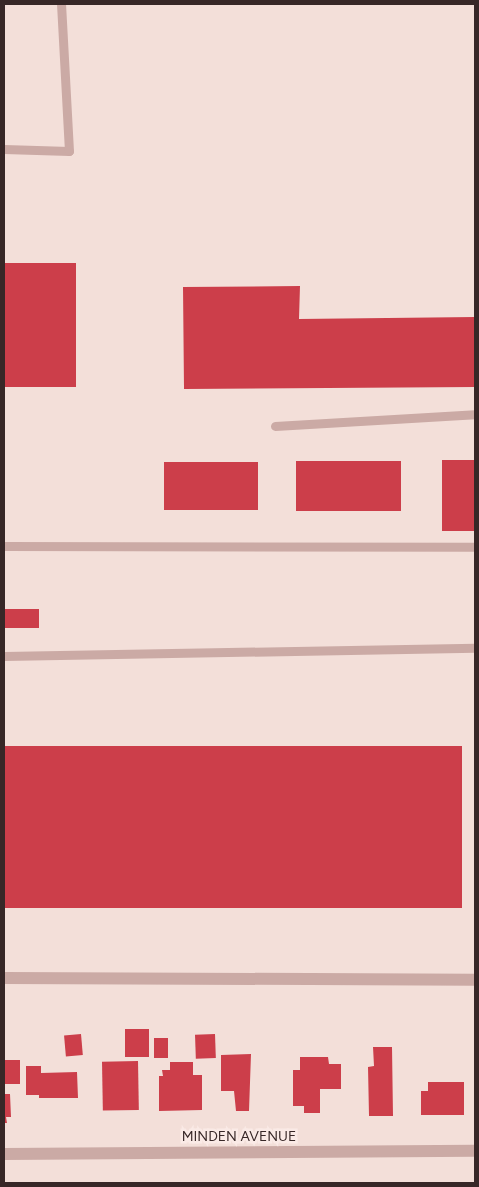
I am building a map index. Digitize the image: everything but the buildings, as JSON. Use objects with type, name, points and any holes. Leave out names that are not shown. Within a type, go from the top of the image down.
[{"type":"street","points":[[4,978],[475,980]]},
{"type":"street","name":"MINDEN AVENUE","points":[[4,1154],[475,1151]]},
{"type":"lane","points":[[4,149],[69,152],[61,4]]},
{"type":"lane","points":[[275,426],[475,414]]},
{"type":"lane","points":[[4,546],[475,548]]},
{"type":"lane","points":[[4,656],[475,648]]}]
